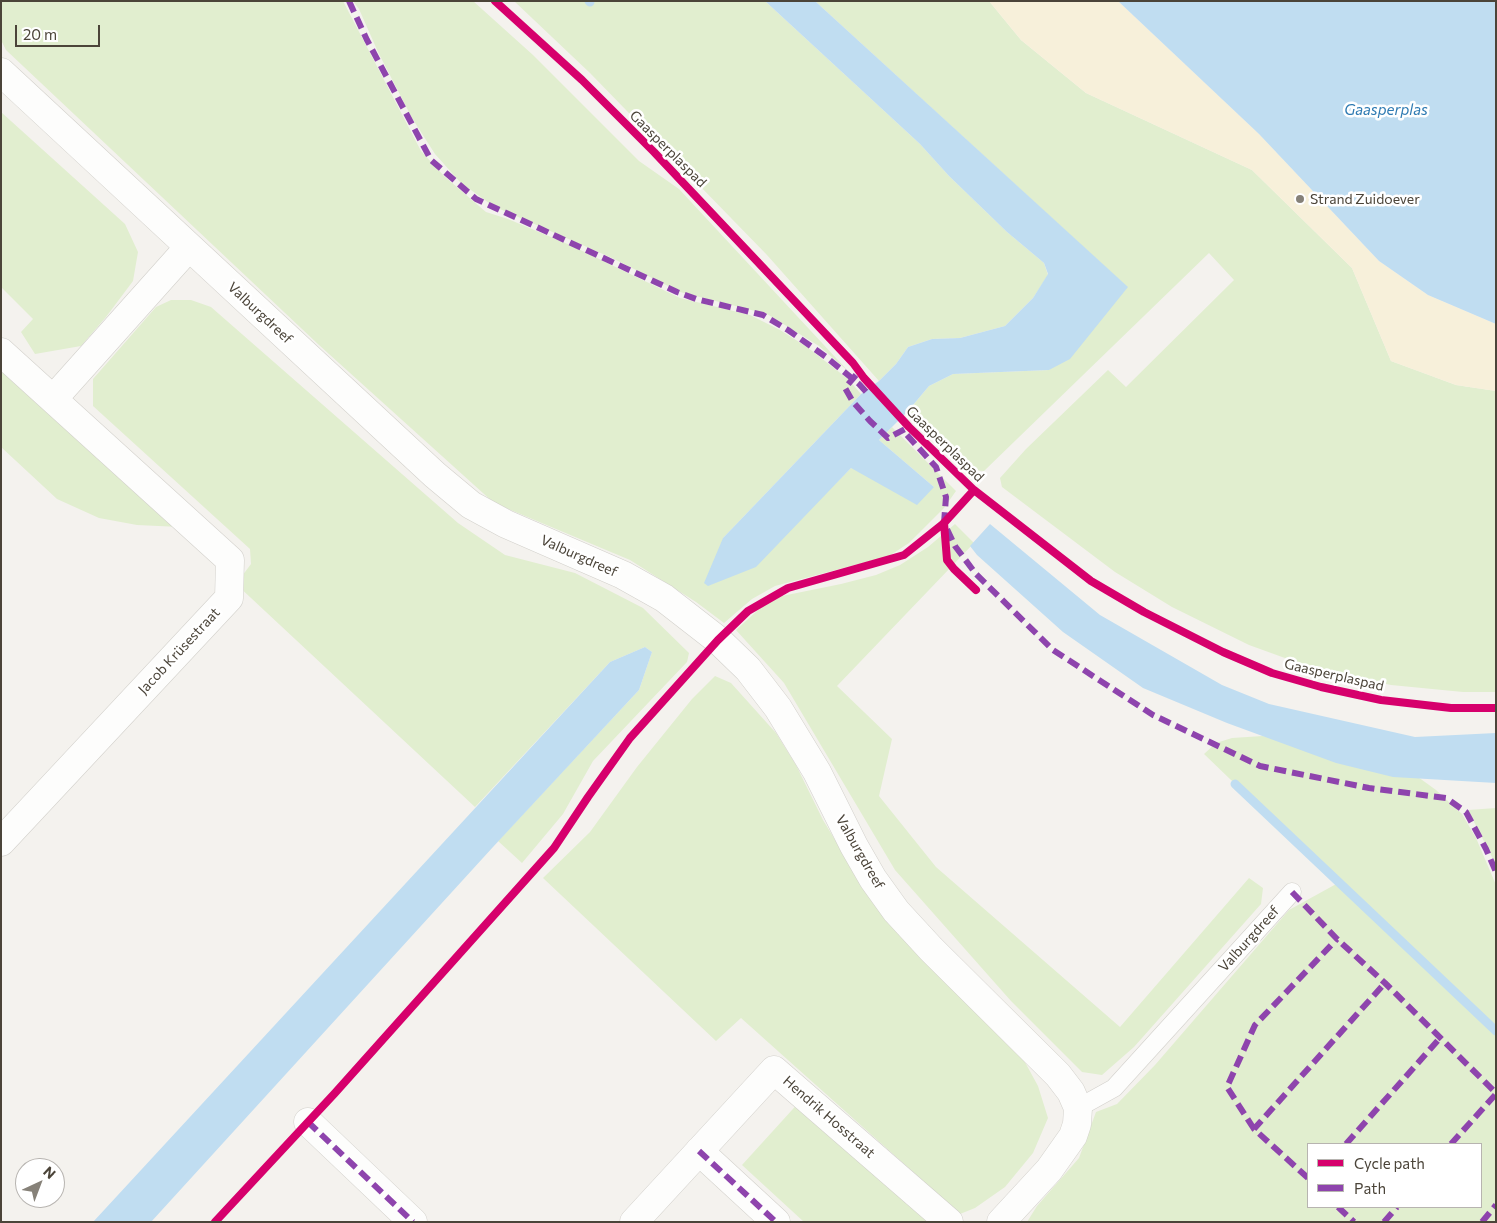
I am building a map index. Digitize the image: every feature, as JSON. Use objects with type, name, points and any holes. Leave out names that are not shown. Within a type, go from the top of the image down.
[{"type":"street","name":"Valburgdreef","points":[[1,72],[428,468],[471,505],[506,524],[624,576],[664,598],[718,640],[748,669],[778,708],[817,772],[854,846],[873,879],[896,911],[931,949],[1058,1076],[1071,1092],[1078,1108]]},
{"type":"street","points":[[54,398],[189,247]]},
{"type":"street","name":"Jacob Krüsestraat","points":[[1,352],[54,398],[230,560],[229,598],[1,842]]},
{"type":"street","name":"Hendrik Hosstraat","points":[[634,1222],[774,1070],[949,1222]]},
{"type":"street","points":[[1001,1222],[1049,1170],[1073,1136],[1077,1124],[1078,1108]]},
{"type":"street","points":[[308,1122],[414,1222]]},
{"type":"street","points":[[699,1151],[776,1222]]},
{"type":"lane","name":"Valburgdreef","points":[[1078,1108],[1114,1088],[1292,892]]},
{"type":"green space","points":[[1,1],[343,1],[421,151],[444,176],[486,212],[508,219],[570,245],[680,298],[750,315],[780,330],[807,347],[848,379],[861,394],[723,538],[835,484],[851,468],[934,487],[879,440],[892,427],[956,491],[944,508],[909,543],[889,556],[775,586],[752,599],[724,623],[696,602],[630,560],[494,503],[319,345],[6,50],[1,40]]},
{"type":"green space","points":[[353,1],[473,1],[533,55],[639,161],[679,189],[849,372],[819,346],[767,314],[680,292],[612,258],[493,206],[460,182],[435,154],[412,118],[378,52],[359,9]]},
{"type":"green space","points":[[514,1],[765,1],[920,144],[949,176],[1007,232],[1044,263],[1048,275],[1033,298],[1005,326],[960,338],[932,339],[908,347],[896,364],[879,381],[767,255],[590,73]]},
{"type":"green space","points":[[815,1],[989,1],[1021,40],[1086,93],[1252,170],[1352,268],[1391,361],[1456,385],[1496,391],[1496,692],[1463,692],[1391,685],[1318,670],[1249,645],[1172,607],[1115,572],[1002,487],[1000,478],[1026,449],[1108,370],[1126,387],[1234,280],[1209,253],[984,471],[972,470],[908,411],[929,386],[953,374],[1049,370],[1127,287]]},
{"type":"green space","points":[[1,112],[125,224],[138,252],[133,281],[81,346],[35,354],[21,332],[33,319],[1,287]]},
{"type":"green space","points":[[171,300],[191,300],[211,307],[458,523],[505,555],[575,573],[643,608],[689,653],[687,662],[593,761],[563,814],[522,863],[498,841],[639,690],[652,652],[645,647],[610,662],[475,807],[236,584],[251,564],[250,549],[93,406],[93,379],[156,307]]},
{"type":"green space","points":[[1,365],[180,527],[137,525],[99,518],[57,499],[1,447]]},
{"type":"green space","points":[[955,524],[974,543],[837,686],[892,739],[879,796],[936,867],[1120,1027],[1249,878],[1263,888],[1261,904],[1134,1047],[1102,1075],[1082,1072],[1011,1001],[895,870],[784,683],[736,630],[768,601],[782,596],[876,575],[900,565],[928,547]]},
{"type":"green space","points":[[715,676],[731,683],[776,733],[796,765],[823,820],[869,896],[1020,1053],[1038,1086],[1048,1118],[1033,1153],[1005,1187],[975,1208],[960,1214],[741,1018],[716,1041],[543,878],[590,832],[637,767],[692,699]]},
{"type":"green space","points":[[1263,736],[1418,777],[1436,790],[1462,814],[1476,838],[1496,885],[1496,1222],[1027,1222],[1037,1206],[1079,1158],[1096,1112],[1117,1104],[1155,1065],[1289,910],[1338,883],[1204,754],[1216,743],[1232,738]]},
{"type":"green space","points":[[1496,808],[1496,865],[1468,810]]},
{"type":"green space","points":[[802,1099],[932,1222],[804,1222],[742,1165]]},
{"type":"sand","name":"Strand Zuidoever","points":[[989,1],[1118,1],[1259,134],[1379,261],[1428,295],[1496,324],[1496,391],[1456,385],[1391,361],[1352,268],[1252,170],[1086,93],[1021,40]]},
{"type":"water","points":[[765,1],[815,1],[1128,287],[1070,359],[1049,370],[953,374],[929,386],[908,411],[879,440],[934,487],[917,505],[851,468],[756,567],[708,586],[704,583],[723,538],[861,394],[879,381],[896,364],[908,347],[932,339],[960,338],[1005,326],[1033,298],[1048,274],[1044,263],[1007,232],[949,176],[920,144]]},
{"type":"water","name":"Gaasperplas","points":[[1118,1],[1496,1],[1496,324],[1428,295],[1379,261],[1259,134]]},
{"type":"water","points":[[990,524],[1100,615],[1222,685],[1269,704],[1415,737],[1496,733],[1496,783],[1393,777],[1336,763],[1227,723],[1143,688],[1063,632],[977,555],[970,546]]},
{"type":"water","points":[[645,647],[652,652],[639,690],[151,1222],[93,1222],[610,662]]},
{"type":"waterway","points":[[1235,784],[1496,1031]]},
{"type":"marked path","points":[[349,1],[367,40],[431,160],[476,199],[677,292],[696,299],[763,315],[826,357],[859,384],[869,395]]},
{"type":"marked path","points":[[856,375],[845,388],[853,402],[870,421],[888,438],[909,427]]},
{"type":"marked path","points":[[907,435],[936,467],[946,497],[944,523],[955,546],[976,574],[1053,650],[1153,715],[1260,766],[1369,788],[1446,798],[1466,812],[1496,872]]},
{"type":"marked path","points":[[1292,892],[1337,939],[1385,983],[1496,1093]]},
{"type":"marked path","points":[[1254,1129],[1227,1087],[1255,1025],[1337,939]]},
{"type":"marked path","points":[[1307,1177],[1254,1129],[1385,983]]},
{"type":"marked path","points":[[1347,1143],[1440,1038]]},
{"type":"marked path","points":[[1452,1143],[1496,1094]]},
{"type":"marked path","points":[[308,1122],[413,1222]]},
{"type":"marked path","points":[[699,1151],[776,1222]]},
{"type":"marked path","points":[[1482,1222],[1496,1205]]},
{"type":"marked path","points":[[1339,1208],[1354,1222]]},
{"type":"marked path","points":[[1384,1222],[1396,1208]]},
{"type":"cycle path","name":"Gaasperplaspad","points":[[495,1],[582,80],[654,152],[853,363],[864,378],[909,427],[974,490],[1091,581],[1144,612],[1223,652],[1272,673],[1321,687],[1381,700],[1451,708],[1496,708]]},
{"type":"cycle path","name":"Gaasperplaspad","points":[[215,1222],[335,1093],[554,848],[630,738],[718,640],[748,611],[788,588],[904,555],[944,523],[974,490]]},
{"type":"cycle path","points":[[944,523],[947,560],[976,590]]},
{"type":"place","name":"Strand Zuidoever","points":[[1300,199]]}]
